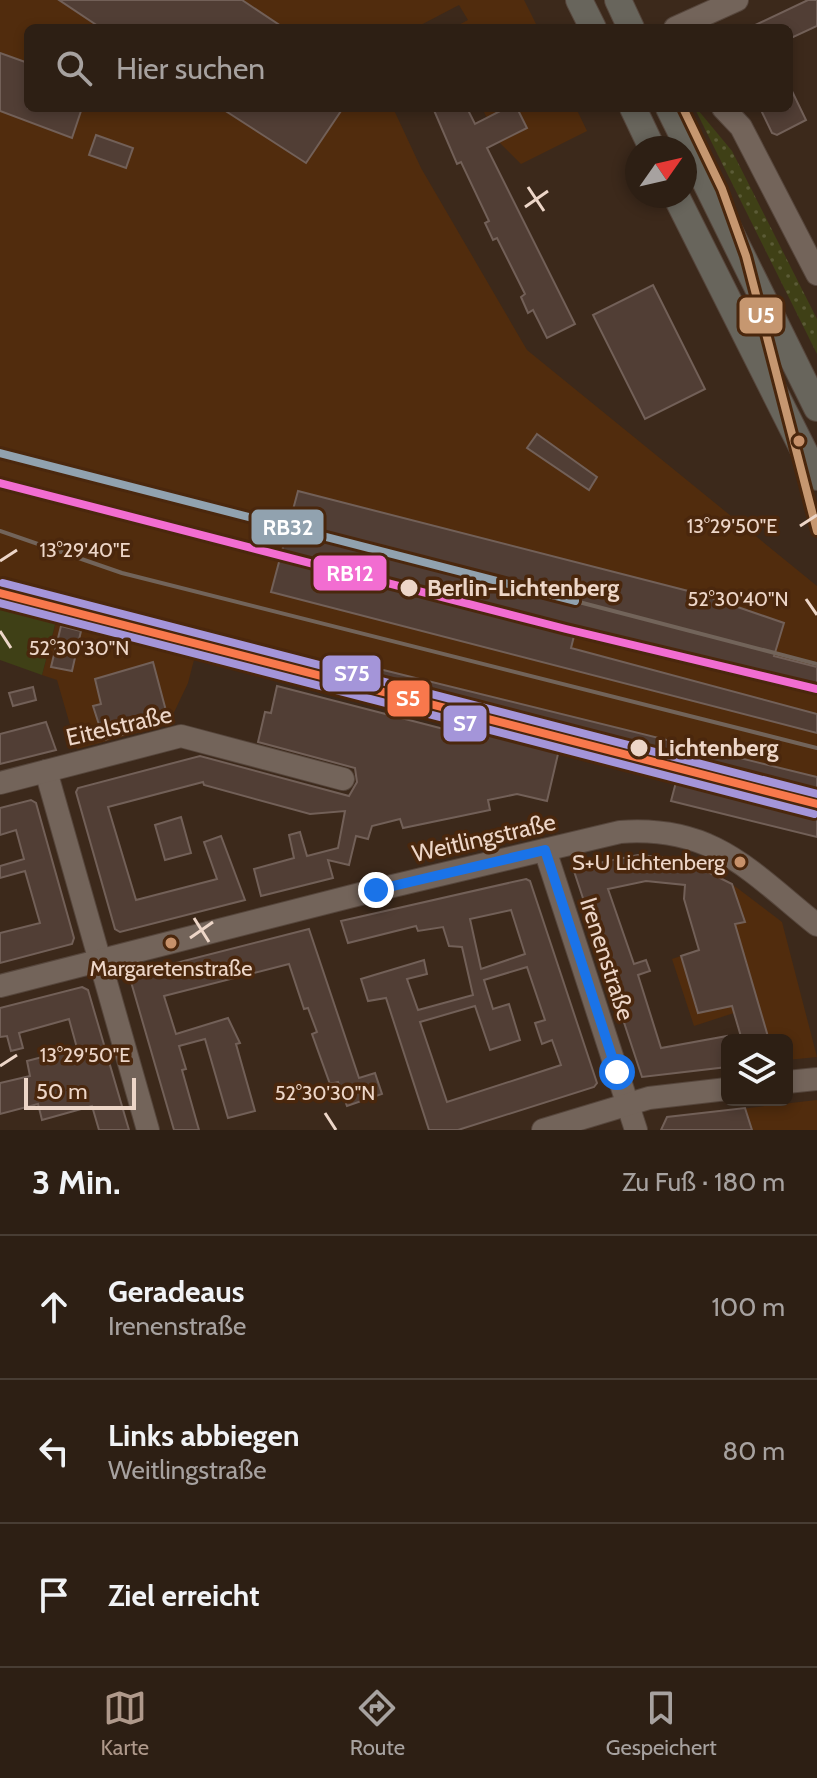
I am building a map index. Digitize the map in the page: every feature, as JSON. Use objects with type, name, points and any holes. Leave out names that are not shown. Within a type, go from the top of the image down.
[{"type":"main road","points":[[579,0],[591,24]]},
{"type":"main road","points":[[618,0],[629,24]]},
{"type":"main road","points":[[635,112],[646,136]]},
{"type":"main road","points":[[671,112],[817,408]]},
{"type":"main road","points":[[682,208],[817,477]]},
{"type":"street","points":[[684,24],[737,0]]},
{"type":"street","points":[[727,112],[741,127],[808,236],[817,274]]},
{"type":"street","name":"Eitelstraße","points":[[0,783],[187,736],[343,779]]},
{"type":"street","points":[[46,771],[148,1130]]},
{"type":"street","name":"Weitlingstraße","points":[[0,986],[620,832],[647,830],[689,836],[723,849],[817,925]]},
{"type":"street","name":"Irenenstraße","points":[[545,850],[636,1130]]},
{"type":"street","points":[[793,1081],[817,1079]]},
{"type":"street","points":[[543,1130],[649,1098],[721,1090]]},
{"type":"shaded area","points":[[0,0],[524,0],[536,24],[460,24],[468,20],[459,5],[423,24],[24,24],[24,112],[395,112],[421,168],[527,350],[817,586],[817,819],[194,660],[188,683],[168,725],[77,749],[57,680],[42,675],[56,622],[0,604]]},
{"type":"shaded area","points":[[484,112],[578,112],[587,131],[521,164],[498,141]]},
{"type":"shaded area","points":[[696,112],[732,151],[817,319],[817,354]]},
{"type":"shaded area","points":[[0,604],[56,621],[42,675],[0,660]]},
{"type":"shaded area","points":[[686,861],[732,884],[782,922],[817,1057],[793,1059],[793,1034],[767,1034],[756,996],[731,1004],[734,1013],[694,1026],[672,959],[699,950],[684,899]]},
{"type":"shaded area","points":[[817,1100],[817,1130],[728,1130],[722,1111],[793,1106],[793,1103]]},
{"type":"building","points":[[59,0],[242,0],[278,24],[95,24]]},
{"type":"building","points":[[808,0],[817,0],[817,26],[793,37],[793,24],[757,24]]},
{"type":"building","points":[[0,53],[24,62],[24,112],[81,112],[72,138],[0,111]]},
{"type":"building","points":[[793,93],[806,120],[777,135],[772,133],[762,112],[793,112]]},
{"type":"building","points":[[227,112],[340,112],[306,163]]},
{"type":"building","points":[[435,112],[469,112],[475,124],[498,112],[519,112],[527,128],[487,148],[575,324],[547,338],[533,310],[528,313],[521,297],[525,294],[497,238],[493,240],[485,223],[489,221],[461,162],[457,164]]},
{"type":"building","points":[[96,135],[133,148],[126,168],[89,155]]},
{"type":"building","points":[[653,285],[705,389],[645,419],[593,315]]},
{"type":"building","points":[[537,434],[597,477],[589,490],[527,448]]},
{"type":"building","points":[[298,491],[700,594],[784,623],[774,656],[817,667],[817,686],[576,628],[571,648],[817,714],[817,733],[271,592]]},
{"type":"building","points":[[61,626],[81,631],[72,671],[51,667]]},
{"type":"building","points":[[153,662],[169,722],[104,740],[93,706],[101,704],[95,679]]},
{"type":"building","points":[[367,666],[817,777],[817,837],[671,801],[680,767],[562,737],[547,801],[517,794],[488,800],[490,810],[403,828],[400,819],[372,826],[368,839],[356,836],[349,865],[328,860],[333,878],[261,896],[254,869],[294,858],[289,835],[300,832],[307,856],[338,848],[345,811],[310,814],[204,785],[203,782],[108,807],[136,900],[217,879],[204,842],[221,836],[245,900],[120,932],[115,929],[76,792],[78,788],[200,756],[349,796],[357,782],[355,768],[258,742],[265,712],[271,713],[277,686],[471,736],[477,713],[362,683]]},
{"type":"building","points":[[33,687],[36,700],[13,706],[9,693]]},
{"type":"building","points":[[46,722],[56,750],[0,764],[0,734]]},
{"type":"building","points":[[31,800],[36,803],[74,938],[72,944],[0,963],[0,933],[40,923],[25,871],[0,878],[0,866],[24,859],[16,830],[0,835],[0,808]]},
{"type":"building","points":[[181,817],[191,853],[165,860],[155,825]]},
{"type":"building","points":[[638,855],[682,859],[732,884],[745,922],[735,924],[767,1034],[740,1034],[732,1006],[698,1013],[681,956],[699,950],[684,899],[685,885],[646,881],[608,889],[634,964],[646,960],[650,971],[638,975],[661,1048],[721,1037],[721,1068],[642,1077],[573,868]]},
{"type":"building","points":[[526,879],[530,881],[597,1083],[594,1087],[458,1130],[429,1130],[386,998],[368,1001],[361,979],[424,960],[427,974],[407,979],[418,1010],[473,995],[462,947],[449,946],[443,927],[418,931],[416,926],[348,943],[341,921]],"holes":[[[511,910],[525,954],[481,969],[470,919]],[[527,967],[545,1020],[535,1023],[542,1044],[552,1040],[561,1065],[447,1102],[420,1022],[475,1006],[490,1050],[520,1040],[509,1004],[493,1009],[484,980]]]},
{"type":"building","points":[[309,929],[359,1078],[375,1073],[382,1094],[347,1106],[338,1082],[330,1084],[312,1034],[317,1032],[308,1008],[304,1009],[289,964],[164,996],[176,1034],[228,1018],[240,1043],[236,1044],[255,1111],[228,1118],[205,1039],[179,1046],[186,1069],[182,1070],[199,1130],[174,1130],[129,975]]},
{"type":"building","points":[[82,987],[88,990],[129,1130],[99,1130],[92,1106],[42,1120],[38,1104],[0,1114],[0,1083],[30,1076],[27,1061],[77,1048],[69,1019],[19,1033],[23,1048],[11,1051],[7,1036],[0,1037],[0,1008]]},
{"type":"building","points":[[745,1108],[752,1130],[661,1130],[667,1117]]},
{"type":"railway","points":[[0,531],[122,573],[817,748]]},
{"type":"railway","points":[[575,601],[817,664]]},
{"type":"transit line","name":"U5","points":[[685,112],[722,189],[746,256],[817,531]]},
{"type":"transit line","name":"RB32","points":[[0,453],[575,601]]},
{"type":"transit line","name":"RB12","points":[[0,483],[566,629],[817,689]]},
{"type":"transit line","name":"S75","points":[[3,583],[817,794]]},
{"type":"transit line","name":"S5","points":[[0,593],[817,804]]},
{"type":"transit line","name":"S7","points":[[0,603],[814,814]]},
{"type":"place","name":"Berlin-Lichtenberg","points":[[409,588]]},
{"type":"place","name":"Lichtenberg","points":[[639,748]]},
{"type":"place","name":"S+U Lichtenberg","points":[[740,862]]},
{"type":"place","name":"Margaretenstraße","points":[[171,943]]},
{"type":"route","points":[[376,890],[545,850],[617,1072]]}]
